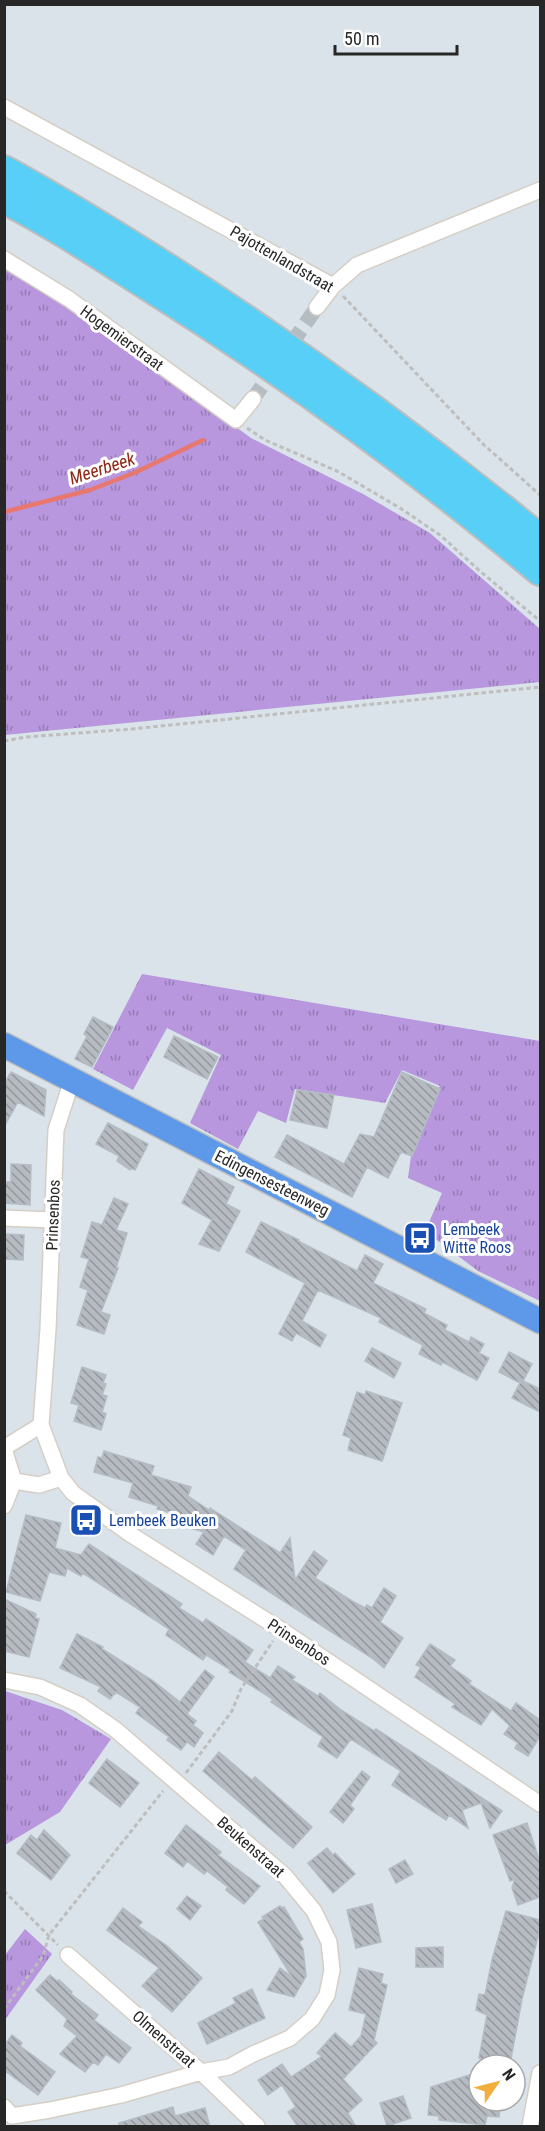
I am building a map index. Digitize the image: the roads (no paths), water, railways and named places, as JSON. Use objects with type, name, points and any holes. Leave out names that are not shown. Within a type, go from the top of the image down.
[{"type":"highway","points":[[4,170],[113,234],[279,341],[484,492],[540,538]]},
{"type":"highway","points":[[4,199],[158,292],[279,371],[459,504],[540,571]]},
{"type":"main road","name":"Edingensesteenweg","points":[[4,1045],[540,1322]]},
{"type":"street","name":"Pajottenlandstraat","points":[[4,107],[333,286]]},
{"type":"street","points":[[317,307],[333,286],[357,264],[540,190]]},
{"type":"street","name":"Hogemierstraat","points":[[4,259],[69,300],[236,420],[253,399]]},
{"type":"street","name":"Prinsenbos","points":[[72,1080],[56,1130],[48,1329],[41,1425],[61,1478],[73,1493],[130,1534],[280,1629],[540,1804]]},
{"type":"street","points":[[4,1218],[52,1220]]},
{"type":"street","points":[[4,1506],[14,1481],[4,1448],[41,1425]]},
{"type":"street","points":[[14,1481],[39,1485],[61,1478]]},
{"type":"street","name":"Beukenstraat","points":[[4,1680],[40,1687],[80,1705],[116,1730],[285,1876],[314,1911],[329,1942],[332,1970],[327,1995],[312,2019],[290,2038],[229,2067],[201,2072],[121,2095],[50,2110],[7,2114]]},
{"type":"street","name":"Olmenstraat","points":[[68,1954],[201,2072],[257,2127]]},
{"type":"street","points":[[223,2094],[229,2067]]},
{"type":"street","points":[[530,2127],[540,2073]]},
{"type":"waterway","name":"Meerbeek","points":[[4,512],[90,490],[134,473],[203,440]]},
{"type":"tunnel","points":[[253,399],[317,307]]},
{"type":"place","name":"Lembeek Witte Roos","points":[[420,1238]]},
{"type":"place","name":"Lembeek Beuken","points":[[86,1520]]}]
